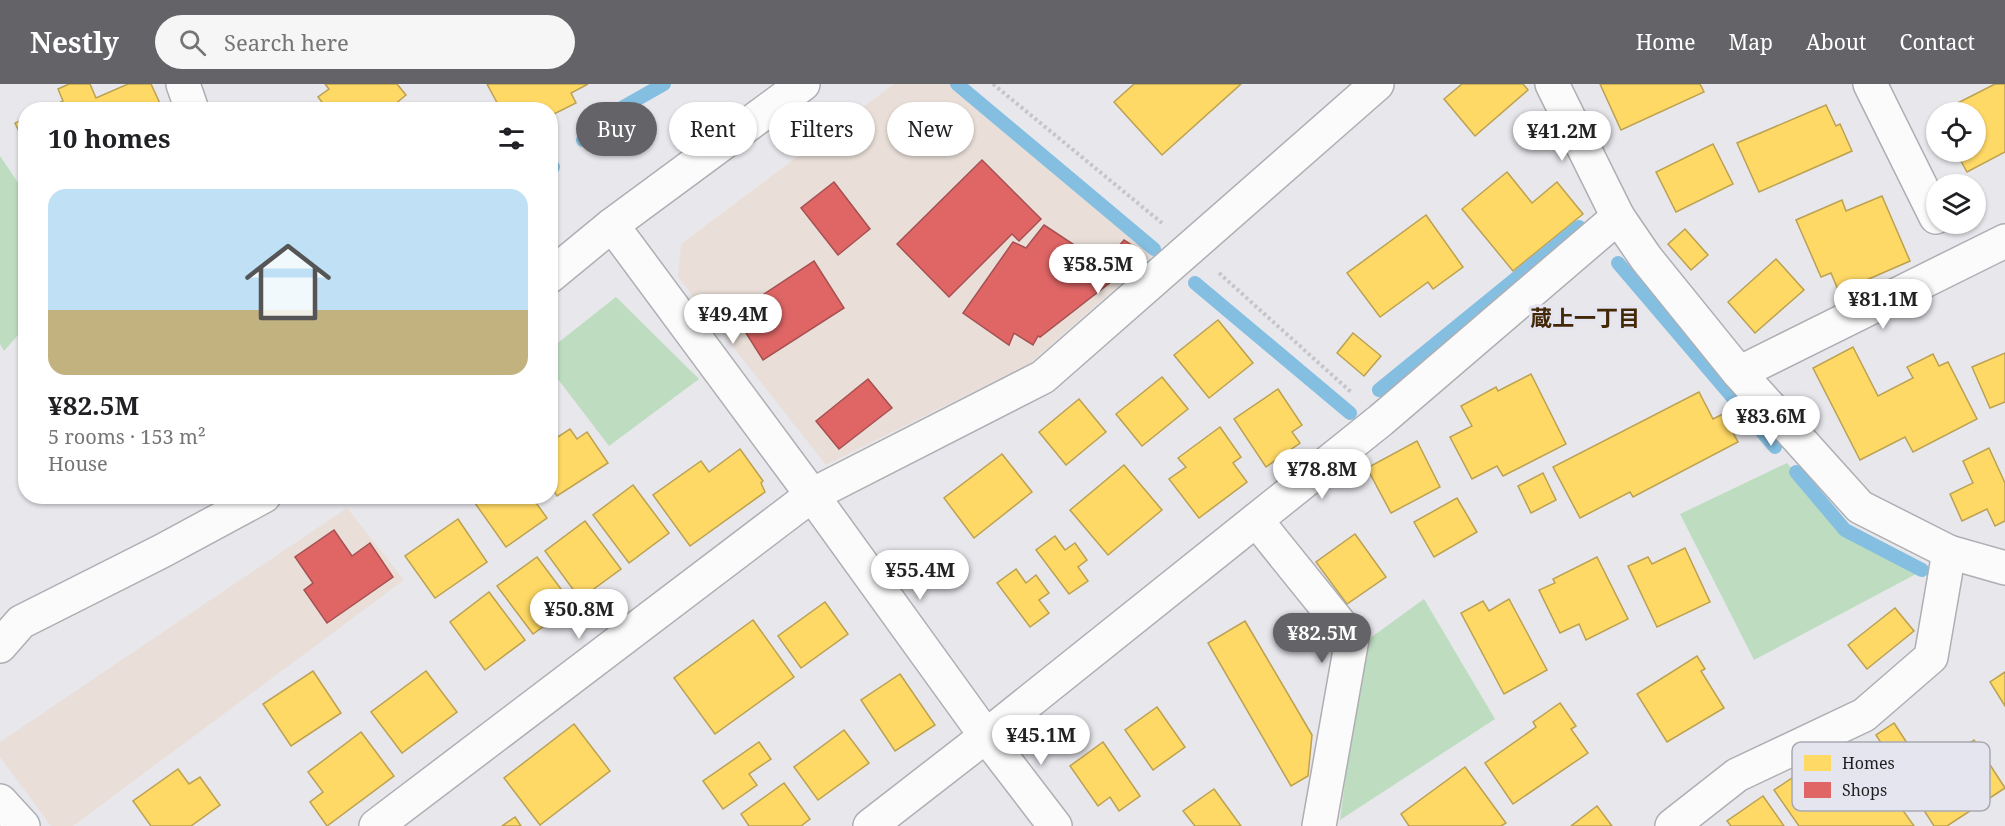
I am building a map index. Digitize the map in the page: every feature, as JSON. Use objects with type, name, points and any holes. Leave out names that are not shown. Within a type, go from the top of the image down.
[{"type":"street","points":[[183,84],[189,102]]},
{"type":"street","points":[[558,269],[612,225],[803,84]]},
{"type":"street","points":[[376,826],[812,495],[1043,377],[1377,84]]},
{"type":"street","points":[[1552,84],[1618,217],[1646,258],[1739,373],[1860,507],[1949,552],[2005,568]]},
{"type":"street","points":[[1870,84],[1926,197]]},
{"type":"street","points":[[870,826],[1382,420],[1618,217]]},
{"type":"street","points":[[612,225],[812,495],[986,736],[1055,826]]},
{"type":"street","points":[[1945,234],[1960,263]]},
{"type":"street","points":[[1739,373],[2005,241]]},
{"type":"street","points":[[0,646],[10,622],[162,551],[249,504]]},
{"type":"street","points":[[1256,520],[1352,639],[1319,826]]},
{"type":"street","points":[[1807,742],[1864,715],[1931,657],[1949,552]]},
{"type":"street","points":[[1672,826],[1737,775],[1792,749]]},
{"type":"street","points":[[0,801],[23,826]]},
{"type":"shaded area","points":[[894,84],[953,84],[1156,252],[1031,363],[826,465],[678,277],[681,244],[798,156],[875,156],[875,102],[870,102]]},
{"type":"shaded area","points":[[347,508],[404,580],[73,826],[51,826],[0,757],[0,742]]},
{"type":"green space","points":[[0,156],[18,183],[18,335],[4,351],[0,344]]},
{"type":"green space","points":[[616,297],[699,379],[609,446],[558,379],[558,343]]},
{"type":"green space","points":[[1787,463],[1845,533],[1918,573],[1754,660],[1680,514]]},
{"type":"green space","points":[[1424,599],[1495,719],[1340,820],[1362,644]]},
{"type":"building: Homes","points":[[69,84],[90,84],[96,98],[128,84],[151,84],[159,102],[61,102],[63,101],[58,89]]},
{"type":"building: Homes","points":[[325,84],[397,84],[406,95],[398,102],[322,102],[318,97],[329,89]]},
{"type":"building: Homes","points":[[487,84],[588,84],[571,93],[576,103],[558,112],[558,102],[497,102]]},
{"type":"building: Homes","points":[[1134,84],[1241,84],[1162,155],[1114,102]]},
{"type":"building: Homes","points":[[1462,84],[1523,84],[1528,90],[1475,136],[1444,99]]},
{"type":"building: Homes","points":[[1600,84],[1700,84],[1704,92],[1621,130]]},
{"type":"building: Homes","points":[[1995,84],[2005,84],[2005,152],[1986,162],[1986,102],[1960,102]]},
{"type":"building: Homes","points":[[1826,105],[1836,126],[1840,124],[1852,151],[1759,192],[1737,143]]},
{"type":"building: Homes","points":[[1713,144],[1733,184],[1676,212],[1656,172]]},
{"type":"building: Homes","points":[[1962,162],[1986,162],[1967,172]]},
{"type":"building: Homes","points":[[1507,172],[1532,203],[1557,182],[1583,214],[1513,271],[1462,209]]},
{"type":"building: Homes","points":[[1882,196],[1910,261],[1839,292],[1831,273],[1821,277],[1796,220],[1842,200],[1846,211]]},
{"type":"building: Homes","points":[[1426,215],[1463,267],[1433,289],[1428,282],[1380,317],[1347,273]]},
{"type":"building: Homes","points":[[1685,229],[1708,255],[1691,270],[1668,244]]},
{"type":"building: Homes","points":[[1776,259],[1804,290],[1755,333],[1728,302]]},
{"type":"building: Homes","points":[[1218,320],[1253,363],[1209,398],[1174,355]]},
{"type":"building: Homes","points":[[1353,333],[1381,356],[1364,376],[1337,353]]},
{"type":"building: Homes","points":[[1853,347],[1878,396],[1913,378],[1907,367],[1933,354],[1939,366],[1948,362],[1977,419],[1913,452],[1905,437],[1860,460],[1813,368]]},
{"type":"building: Homes","points":[[2005,353],[2005,402],[1990,408],[1972,367]]},
{"type":"building: Homes","points":[[1531,374],[1566,444],[1503,476],[1497,466],[1472,479],[1450,437],[1472,426],[1461,406],[1496,387],[1498,391]]},
{"type":"building: Homes","points":[[1162,377],[1188,409],[1142,446],[1116,414]]},
{"type":"building: Homes","points":[[1278,389],[1302,425],[1292,432],[1300,443],[1266,467],[1234,419]]},
{"type":"building: Homes","points":[[1699,392],[1713,419],[1723,414],[1738,442],[1633,497],[1630,492],[1580,518],[1553,467]]},
{"type":"building: Homes","points":[[1079,399],[1106,432],[1066,465],[1039,432]]},
{"type":"building: Homes","points":[[1220,427],[1241,457],[1233,463],[1247,482],[1199,518],[1169,479],[1186,467],[1178,458]]},
{"type":"building: Homes","points":[[570,429],[577,439],[587,432],[608,463],[558,495],[558,437]]},
{"type":"building: Homes","points":[[1417,441],[1440,487],[1391,513],[1367,468]]},
{"type":"building: Homes","points":[[1989,448],[2005,483],[2005,521],[1995,526],[1987,509],[1962,521],[1950,494],[1973,483],[1963,461]]},
{"type":"building: Homes","points":[[740,449],[763,481],[761,483],[765,492],[690,546],[653,495],[701,461],[709,472]]},
{"type":"building: Homes","points":[[1002,454],[1032,492],[974,538],[944,498]]},
{"type":"building: Homes","points":[[1124,465],[1162,510],[1108,555],[1070,510]]},
{"type":"building: Homes","points":[[1543,473],[1556,500],[1531,513],[1518,486]]},
{"type":"building: Homes","points":[[633,485],[669,533],[629,563],[593,515]]},
{"type":"building: Homes","points":[[1457,498],[1477,532],[1434,557],[1414,522]]},
{"type":"building: Homes","points":[[476,504],[537,504],[547,518],[506,547]]},
{"type":"building: Homes","points":[[458,519],[487,562],[435,598],[405,556]]},
{"type":"building: Homes","points":[[585,521],[621,569],[580,599],[545,551]]},
{"type":"building: Homes","points":[[1355,534],[1386,577],[1347,604],[1316,562]]},
{"type":"building: Homes","points":[[1055,536],[1065,550],[1075,543],[1087,560],[1078,567],[1088,581],[1069,594],[1036,550]]},
{"type":"building: Homes","points":[[1685,548],[1710,602],[1657,627],[1628,566],[1648,557],[1652,564]]},
{"type":"building: Homes","points":[[537,557],[573,605],[533,634],[497,586]]},
{"type":"building: Homes","points":[[1597,557],[1628,619],[1586,640],[1579,624],[1560,633],[1539,590],[1555,583],[1553,579]]},
{"type":"building: Homes","points":[[1016,569],[1026,583],[1036,575],[1049,593],[1039,600],[1049,613],[1030,627],[997,583]]},
{"type":"building: Homes","points":[[489,592],[525,640],[485,670],[450,622]]},
{"type":"building: Homes","points":[[1509,599],[1547,670],[1504,694],[1461,613],[1483,601],[1489,611]]},
{"type":"building: Homes","points":[[825,602],[848,634],[801,668],[778,636]]},
{"type":"building: Homes","points":[[1895,608],[1914,631],[1867,669],[1848,645]]},
{"type":"building: Homes","points":[[753,620],[794,677],[715,734],[674,678]]},
{"type":"building: Homes","points":[[1245,621],[1312,735],[1308,776],[1291,786],[1208,643]]},
{"type":"building: Homes","points":[[1697,656],[1705,669],[1701,671],[1724,708],[1667,742],[1637,694]]},
{"type":"building: Homes","points":[[313,671],[341,713],[291,746],[263,704]]},
{"type":"building: Homes","points":[[426,671],[457,712],[402,753],[371,712]]},
{"type":"building: Homes","points":[[2005,672],[2005,706],[1990,682]]},
{"type":"building: Homes","points":[[900,674],[935,725],[895,751],[861,700]]},
{"type":"building: Homes","points":[[1560,703],[1576,726],[1571,729],[1588,753],[1513,804],[1485,763],[1536,727],[1533,722]]},
{"type":"building: Homes","points":[[1157,707],[1185,747],[1153,770],[1125,730]]},
{"type":"building: Homes","points":[[1894,723],[1906,742],[1880,742],[1876,735]]},
{"type":"building: Homes","points":[[574,724],[610,771],[540,825],[504,778]]},
{"type":"building: Homes","points":[[844,730],[869,763],[818,800],[794,767]]},
{"type":"building: Homes","points":[[361,732],[394,776],[327,826],[310,802],[323,792],[308,772]]},
{"type":"building: Homes","points":[[759,742],[771,759],[749,774],[757,785],[723,809],[703,781]]},
{"type":"building: Homes","points":[[1103,742],[1140,796],[1119,811],[1110,797],[1098,806],[1070,766]]},
{"type":"building: Homes","points":[[1990,765],[2005,788],[1990,798]]},
{"type":"building: Homes","points":[[1465,767],[1506,823],[1501,826],[1409,826],[1401,814]]},
{"type":"building: Homes","points":[[178,769],[189,784],[200,777],[220,805],[191,826],[151,826],[133,801]]},
{"type":"building: Homes","points":[[1792,778],[1792,811],[1903,811],[1914,826],[1799,826],[1774,790]]},
{"type":"building: Homes","points":[[784,783],[810,819],[801,826],[749,826],[741,814]]},
{"type":"building: Homes","points":[[1214,789],[1241,826],[1195,826],[1183,811]]},
{"type":"building: Homes","points":[[1763,796],[1784,826],[1731,826],[1727,821]]},
{"type":"building: Homes","points":[[1597,806],[1612,826],[1571,826]]},
{"type":"building: Homes","points":[[1924,811],[1970,811],[1947,826],[1934,826]]},
{"type":"building: Homes","points":[[515,817],[521,826],[502,826]]},
{"type":"building: Shops","points":[[982,160],[1041,219],[1019,241],[1012,234],[949,297],[897,244]]},
{"type":"building: Shops","points":[[834,182],[870,229],[838,255],[801,208]]},
{"type":"building: Shops","points":[[1044,225],[1085,252],[1077,270],[1092,278],[1124,240],[1136,248],[1116,278],[1040,337],[1038,336],[1033,345],[1014,333],[1009,345],[963,313],[1013,242],[1026,248]]},
{"type":"building: Shops","points":[[814,261],[844,308],[763,360],[734,314]]},
{"type":"building: Shops","points":[[868,379],[892,408],[839,449],[816,421]]},
{"type":"building: Shops","points":[[334,530],[352,556],[370,543],[393,577],[327,623],[304,590],[313,583],[295,557]]},
{"type":"waterway","points":[[632,102],[664,84]]},
{"type":"waterway","points":[[957,84],[1154,249]]},
{"type":"waterway","points":[[1379,390],[1579,227]]},
{"type":"waterway","points":[[1618,263],[1775,447]]},
{"type":"waterway","points":[[1195,283],[1350,413]]},
{"type":"waterway","points":[[1796,472],[1845,530],[1922,570]]},
{"type":"district","name":"蔵上一丁目","points":[[1585,317]]}]
